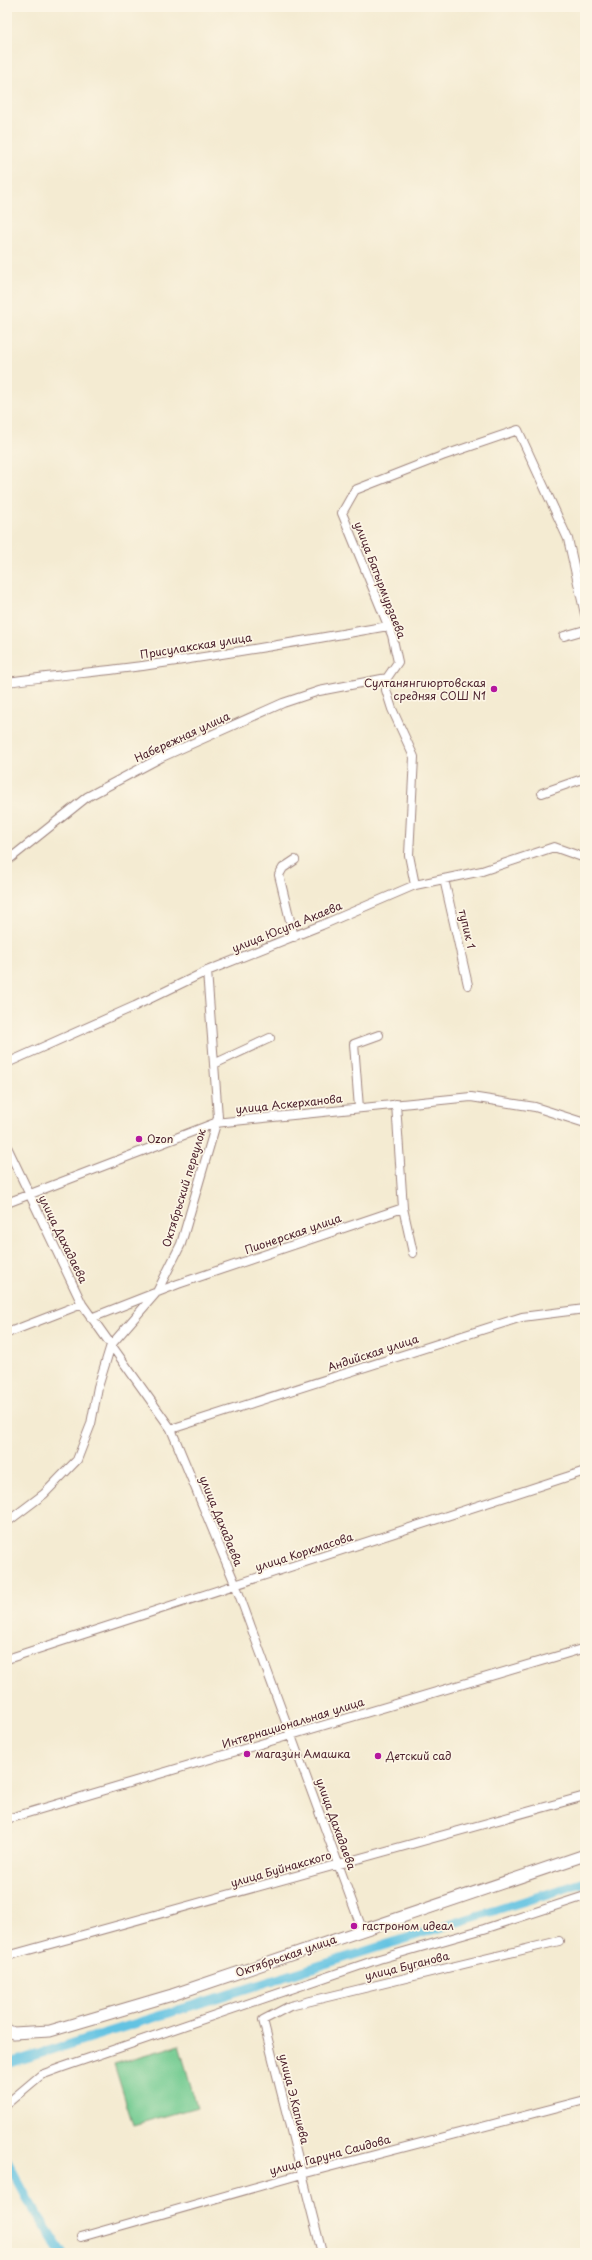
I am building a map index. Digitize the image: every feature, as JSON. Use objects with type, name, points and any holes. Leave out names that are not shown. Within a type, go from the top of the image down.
[{"type":"street","name":"улица Батырмурзаева","points":[[387,678],[398,662],[388,626],[342,513],[355,490],[442,456],[518,430],[568,539],[585,614]]},
{"type":"street","name":"Присулакская улица","points":[[7,682],[158,664],[388,626]]},
{"type":"street","points":[[564,636],[585,630]]},
{"type":"street","name":"Набережная улица","points":[[7,861],[87,797],[162,757],[283,703],[319,691],[387,678]]},
{"type":"street","points":[[387,678],[386,690],[392,709],[414,757],[409,855],[415,885]]},
{"type":"street","points":[[542,793],[585,778]]},
{"type":"street","name":"улица Юсупа Акаева","points":[[7,1062],[135,1006],[207,971],[294,937],[415,885],[482,871],[554,847],[585,858]]},
{"type":"street","points":[[294,937],[279,875],[283,868],[295,860]]},
{"type":"street","name":"тупик 1","points":[[444,879],[468,985]]},
{"type":"street","name":"Октябрьский переулок","points":[[7,1522],[44,1494],[77,1460],[91,1424],[98,1387],[111,1345],[157,1292],[181,1244],[218,1117],[207,971]]},
{"type":"street","points":[[359,1108],[354,1044],[380,1035]]},
{"type":"street","points":[[214,1064],[270,1038]]},
{"type":"street","name":"улица Аскерханова","points":[[7,1204],[215,1124],[471,1097],[535,1107],[585,1123]]},
{"type":"street","points":[[396,1104],[403,1208],[413,1253]]},
{"type":"street","name":"улица Дахадаева","points":[[7,1147],[29,1196],[82,1304],[171,1429],[236,1586],[362,1929]]},
{"type":"street","name":"Пионерская улица","points":[[91,1318],[157,1292],[403,1208]]},
{"type":"street","points":[[7,1333],[82,1304]]},
{"type":"street","name":"Андийская улица","points":[[171,1429],[522,1317],[585,1309]]},
{"type":"street","name":"улица Коркмасова","points":[[7,1659],[236,1586],[585,1471]]},
{"type":"street","name":"Интернациональная улица","points":[[7,1819],[585,1648]]},
{"type":"street","name":"улица Буйнакского","points":[[7,1956],[585,1796]]},
{"type":"street","name":"Октябрьская улица","points":[[7,2030],[13,2033],[50,2031],[172,1995],[362,1929],[585,1855]]},
{"type":"street","points":[[9,2102],[41,2075],[63,2066],[372,1962],[484,1929],[585,1896]]},
{"type":"street","name":"улица Буганова","points":[[263,2020],[290,2006],[559,1941]]},
{"type":"street","name":"улица Э.Капиева","points":[[263,2020],[322,2253]]},
{"type":"street","name":"улица Гаруна Саидова","points":[[81,2237],[302,2174],[585,2100]]},
{"type":"green space","points":[[179,2045],[197,2107],[133,2125],[114,2064]]},
{"type":"waterway","points":[[7,2064],[585,1882]]},
{"type":"waterway","points":[[7,2161],[28,2200],[62,2253]]},
{"type":"place","name":"Султанянгиюртовская средняя СОШ N1","points":[[494,689]]},
{"type":"place","name":"Ozon","points":[[139,1139]]},
{"type":"place","name":"магазин Амашка","points":[[247,1754]]},
{"type":"place","name":"Детский сад","points":[[378,1756]]},
{"type":"place","name":"гастроном идеал","points":[[354,1926]]}]
